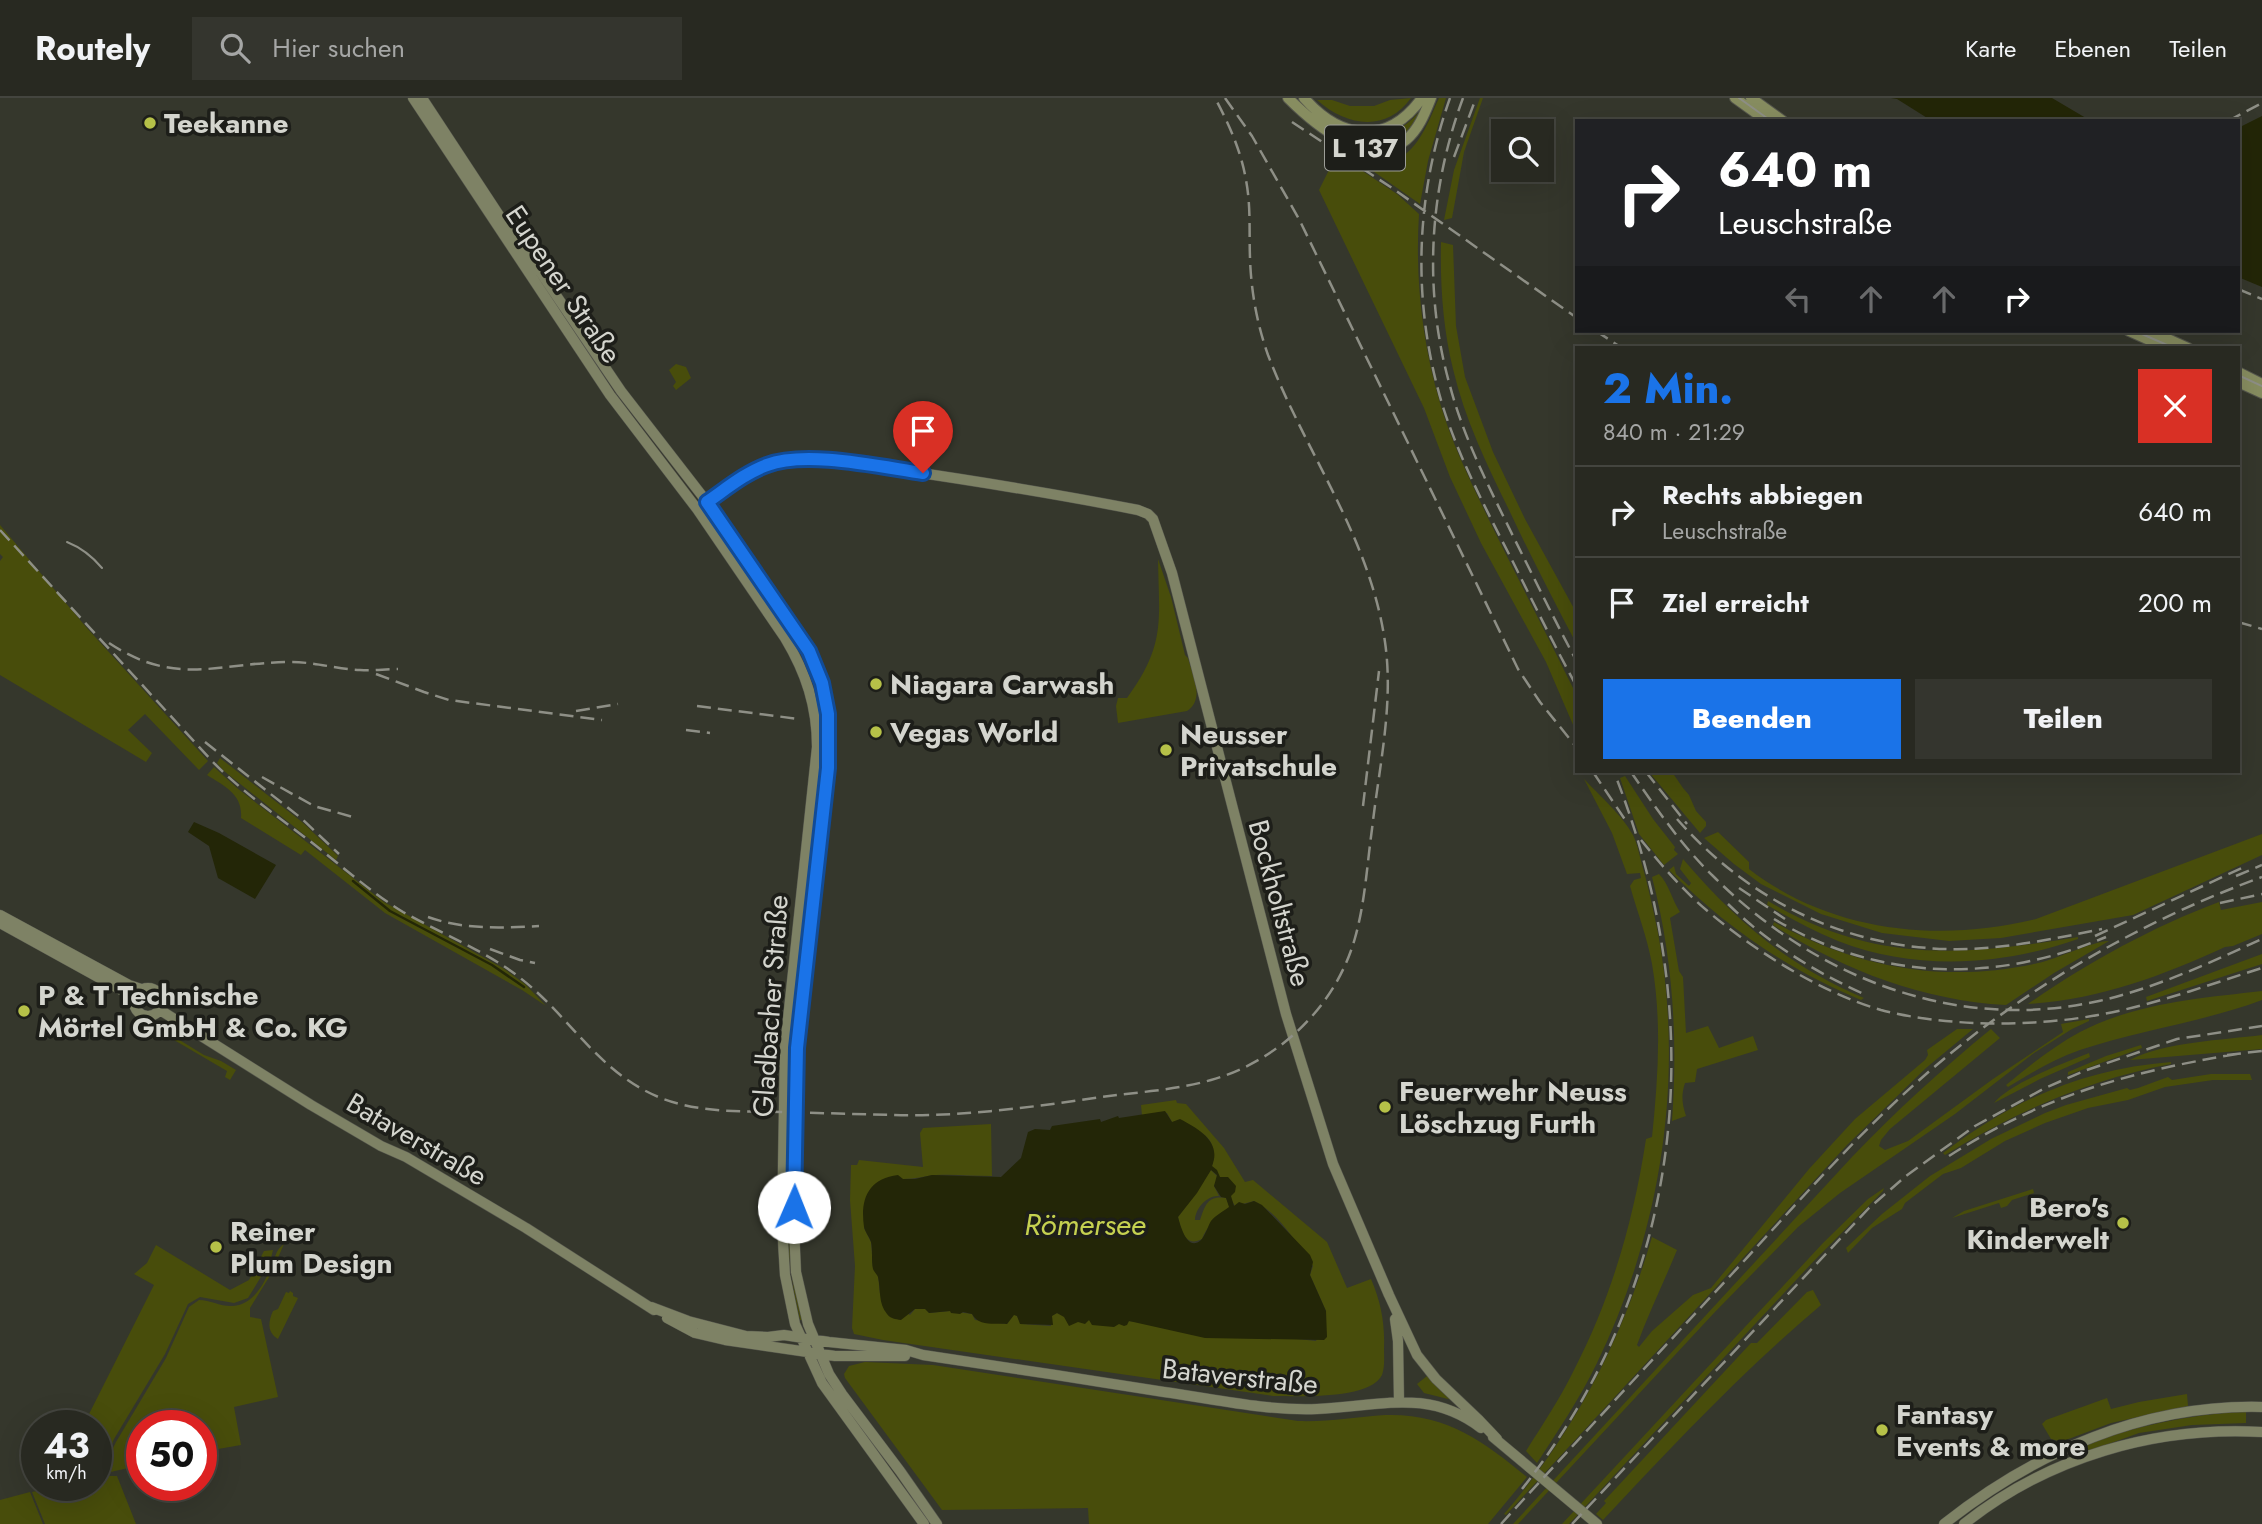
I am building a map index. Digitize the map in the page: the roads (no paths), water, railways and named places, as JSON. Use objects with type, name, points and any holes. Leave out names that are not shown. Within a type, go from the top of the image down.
[{"type":"main road","name":"L 137","points":[[1288,98],[1317,125],[1345,142],[1380,150],[1396,146],[1412,134],[1432,98]]},
{"type":"main road","name":"L 137","points":[[1308,102],[1335,125],[1371,132],[1403,120],[1422,98]]},
{"type":"main road","points":[[1735,98],[1765,119]]},
{"type":"main road","points":[[1751,98],[1780,119]]},
{"type":"main road","points":[[2133,333],[2163,346]]},
{"type":"main road","points":[[2154,333],[2184,346]]},
{"type":"main road","points":[[2240,373],[2262,384]]},
{"type":"main road","points":[[2240,383],[2262,393]]},
{"type":"street","name":"Eupener Straße","points":[[413,98],[610,395],[683,490]]},
{"type":"street","name":"Eupener Straße","points":[[422,98],[514,238],[537,267],[621,391],[693,483]]},
{"type":"street","name":"Bockholtstraße","points":[[707,502],[764,466],[786,460],[812,458],[940,475],[1138,510],[1150,516],[1158,530],[1172,573],[1292,1036],[1333,1164],[1408,1338],[1428,1370],[1497,1439]]},
{"type":"street","name":"Gladbacher Straße","points":[[693,483],[800,635],[817,667],[826,699],[830,730],[828,768],[795,1084],[794,1251],[799,1291],[819,1354],[842,1394],[937,1524]]},
{"type":"street","name":"Gladbacher Straße","points":[[683,490],[799,659],[814,704],[817,747],[789,993],[783,1081],[782,1238],[788,1294],[800,1337],[822,1383],[836,1406],[924,1524]]},
{"type":"street","points":[[697,509],[707,502]]},
{"type":"street","name":"Bataverstraße","points":[[0,915],[129,985],[160,992],[163,1004],[160,1010],[152,1016],[141,1014],[134,1000],[125,992],[0,923]]},
{"type":"street","points":[[789,993],[803,988]]},
{"type":"street","points":[[134,1000],[141,989]]},
{"type":"street","name":"Bataverstraße","points":[[160,1010],[311,1105],[461,1189],[651,1307],[688,1321],[746,1336],[800,1337],[906,1350],[923,1355],[1275,1408],[1320,1409],[1399,1401],[1421,1402],[1464,1416],[1497,1439],[1597,1524]]},
{"type":"street","name":"Bockholtstraße","points":[[1389,1295],[1397,1334],[1399,1401]]},
{"type":"street","name":"Bataverstraße","points":[[651,1307],[695,1333],[725,1340],[819,1354],[923,1355]]},
{"type":"street","points":[[688,1321],[695,1333],[705,1329],[746,1336]]},
{"type":"street","points":[[1944,1524],[2003,1480],[2092,1437],[2147,1420],[2185,1413],[2262,1408]]},
{"type":"street","points":[[1964,1524],[2023,1484],[2098,1452],[2134,1442],[2186,1434],[2262,1432]]},
{"type":"water","points":[[1891,98],[2052,98],[2088,119],[1929,119]]},
{"type":"water","points":[[2262,116],[2262,287],[2240,278],[2240,127]]},
{"type":"water","points":[[194,822],[276,865],[255,899],[218,878],[209,846],[188,832]]},
{"type":"water","name":"Römersee","points":[[1165,1111],[1172,1122],[1180,1119],[1207,1137],[1214,1150],[1212,1166],[1220,1177],[1228,1177],[1236,1186],[1231,1196],[1234,1206],[1239,1202],[1245,1204],[1254,1201],[1262,1205],[1310,1255],[1313,1262],[1310,1275],[1326,1311],[1327,1337],[1324,1340],[1205,1338],[1129,1321],[1127,1325],[1119,1324],[1114,1327],[1092,1325],[1089,1320],[1085,1324],[1078,1322],[1069,1326],[1064,1317],[1057,1313],[1052,1316],[1053,1325],[1020,1324],[1014,1315],[1007,1324],[987,1324],[972,1314],[950,1311],[929,1313],[925,1309],[915,1309],[901,1320],[887,1314],[881,1301],[878,1277],[873,1269],[871,1242],[864,1227],[863,1208],[873,1186],[888,1177],[898,1175],[903,1179],[932,1175],[1001,1177],[1021,1158],[1028,1132],[1035,1129],[1050,1130],[1052,1126],[1100,1119],[1101,1122],[1118,1116]],"holes":[[[1211,1170],[1217,1175],[1214,1186],[1221,1197],[1226,1198],[1229,1207],[1211,1221],[1201,1240],[1192,1243],[1185,1236],[1178,1217]]]},
{"type":"waterway","points":[[353,881],[390,911],[492,965],[524,987]]},
{"type":"tram line","points":[[1739,98],[1768,119]]},
{"type":"tram line","points":[[2140,333],[2169,346]]},
{"type":"tram line","points":[[2240,376],[2262,386]]},
{"type":"tram line","points":[[67,542],[86,553],[102,568]]},
{"type":"railway","points":[[0,530],[236,784],[392,905],[506,967],[537,992],[619,1074],[661,1098],[675,1103],[720,1110],[945,1114],[1024,1108],[1211,1080],[1236,1071],[1281,1045],[1319,1008],[1346,963],[1355,938],[1365,884],[1385,736],[1388,689],[1385,642],[1366,566],[1283,391],[1264,343],[1252,283],[1246,180],[1234,138],[1215,98]]},
{"type":"railway","points":[[1225,98],[1252,136],[1299,219],[1518,669],[1575,746]]},
{"type":"railway","points":[[1450,98],[1429,175],[1424,214],[1422,293],[1434,371],[1444,410],[1466,467],[1575,683]]},
{"type":"railway","points":[[1463,98],[1443,168],[1437,205],[1433,277],[1441,350],[1456,406],[1478,463],[1575,658]]},
{"type":"railway","points":[[1454,157],[1476,98]]},
{"type":"railway","points":[[2232,119],[2262,103]]},
{"type":"railway","points":[[1292,122],[1392,188],[1575,317]]},
{"type":"railway","points":[[2240,290],[2262,299]]},
{"type":"railway","points":[[1599,333],[1619,346]]},
{"type":"railway","points":[[2240,623],[2262,629]]},
{"type":"railway","points":[[109,643],[133,657],[178,669],[291,662],[360,670],[398,669]]},
{"type":"railway","points":[[1363,806],[1379,671]]},
{"type":"railway","points":[[376,674],[449,700],[602,720]]},
{"type":"railway","points":[[576,711],[618,704]]},
{"type":"railway","points":[[697,706],[799,719]]},
{"type":"railway","points":[[686,730],[710,733]]},
{"type":"railway","points":[[205,742],[301,818],[339,854]]},
{"type":"railway","points":[[1594,773],[1626,821]]},
{"type":"railway","points":[[1522,1489],[1578,1408],[1620,1322],[1650,1234],[1667,1143],[1671,1051],[1664,958],[1645,864],[1614,773]]},
{"type":"railway","points":[[1632,773],[1690,852],[1753,912],[1796,943],[1842,968],[1890,988],[1940,1002],[1992,1009],[2045,1009],[2099,1001],[2162,982],[2262,939]]},
{"type":"railway","points":[[1647,773],[1687,824]]},
{"type":"railway","points":[[262,777],[314,806],[353,817]]},
{"type":"railway","points":[[1677,819],[1706,849],[1738,876],[1772,899],[1847,932],[1928,948],[1970,949],[2020,944],[2102,929]]},
{"type":"railway","points":[[1641,840],[1667,871],[1714,917],[1782,965],[1857,1002],[1906,1016],[1989,1023],[2072,1019],[2140,1006],[2262,968]]},
{"type":"railway","points":[[2236,876],[2262,865]]},
{"type":"railway","points":[[2095,936],[2244,867]]},
{"type":"railway","points":[[1501,1524],[1830,1168],[1870,1126],[1932,1069],[1975,1034],[2064,972],[2160,920],[2262,877]]},
{"type":"railway","points":[[1739,888],[1785,919]]},
{"type":"railway","points":[[2220,903],[2262,894]]},
{"type":"railway","points":[[1728,904],[1792,955],[1864,994]]},
{"type":"railway","points":[[428,917],[469,926],[539,926]]},
{"type":"railway","points":[[1774,919],[1814,940],[1854,955],[1937,969],[2022,963],[2106,937]]},
{"type":"railway","points":[[490,949],[535,963]]},
{"type":"railway","points":[[1572,1524],[1869,1208],[1906,1176],[1975,1126],[2045,1088],[2084,1071],[2177,1039],[2262,1026]]},
{"type":"railway","points":[[2227,1055],[2262,1051]]},
{"type":"railway","points":[[1949,1156],[2018,1117],[2087,1089],[2159,1069],[2237,1054]]},
{"type":"place","name":"Teekanne","points":[[150,123]]},
{"type":"place","name":"Niagara Carwash","points":[[876,684]]},
{"type":"place","name":"Vegas World","points":[[876,732]]},
{"type":"place","name":"Neusser Privatschule","points":[[1166,750]]},
{"type":"place","name":"P & T Technische Mörtel GmbH & Co. KG","points":[[24,1011]]},
{"type":"place","name":"Feuerwehr Neuss Löschzug Furth","points":[[1385,1107]]},
{"type":"place","name":"Bero's Kinderwelt","points":[[2123,1223]]},
{"type":"place","name":"Reiner Plum Design","points":[[216,1247]]},
{"type":"place","name":"Fantasy Events & more","points":[[1882,1430]]}]
